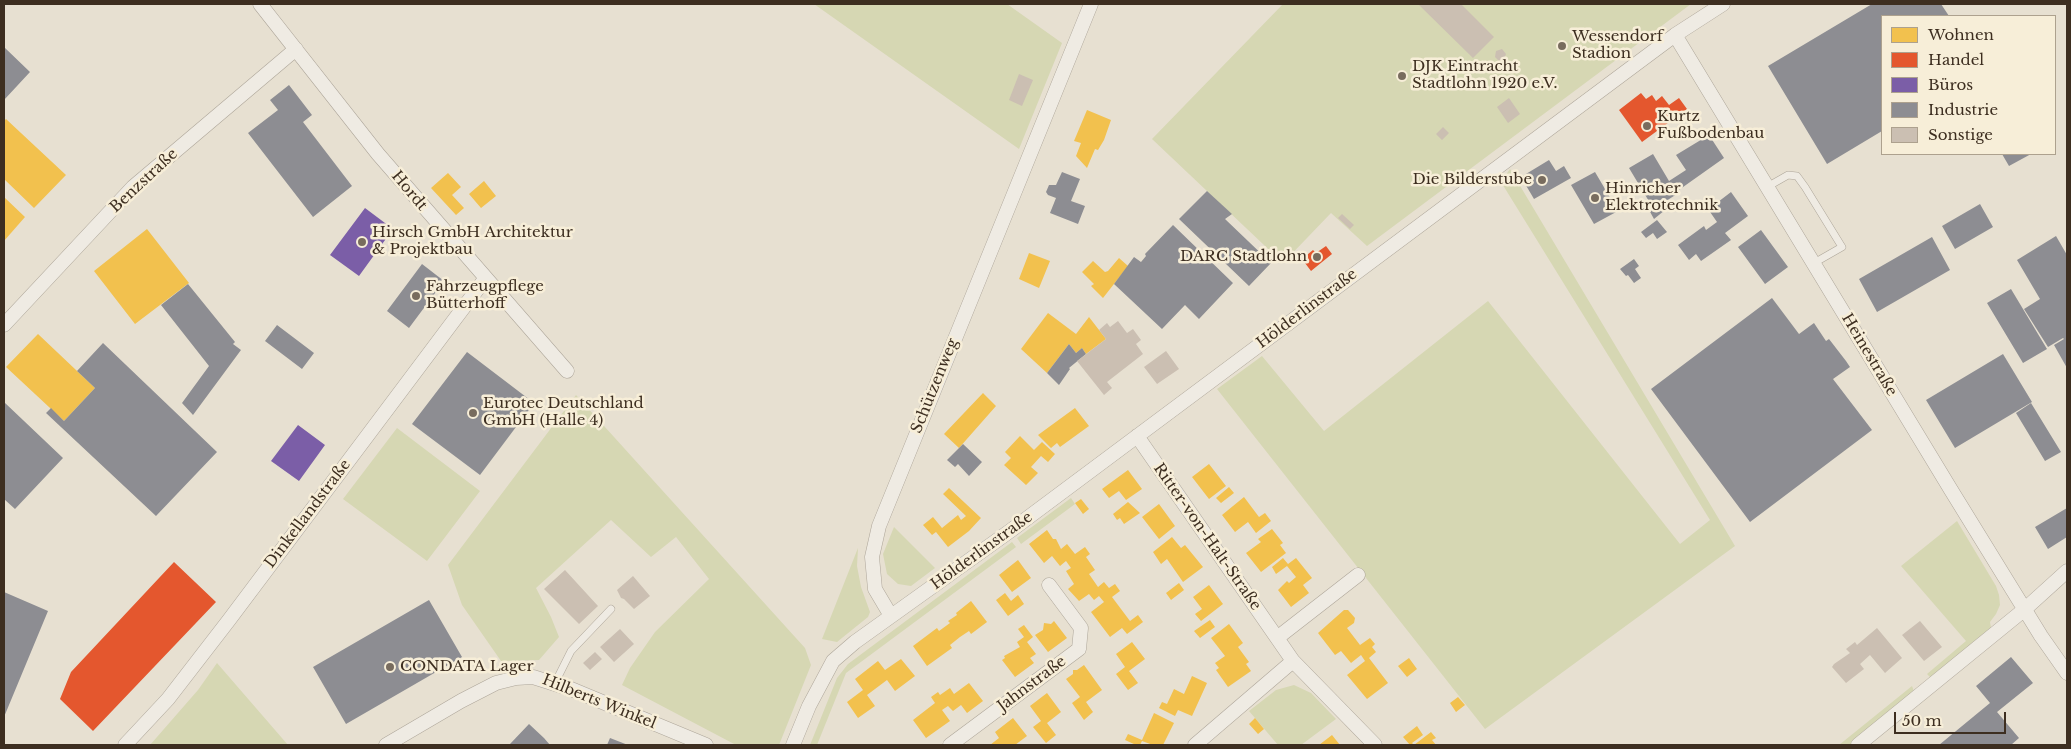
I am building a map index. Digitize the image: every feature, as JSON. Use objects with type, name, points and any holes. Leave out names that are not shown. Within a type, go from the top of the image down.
[{"type":"street","name":"Hordt","points":[[260,4],[378,154],[567,371]]},
{"type":"street","name":"Schützenweg","points":[[891,616],[875,589],[872,557],[879,526],[1091,4]]},
{"type":"street","name":"Hölderlinstraße","points":[[891,616],[1010,531],[1675,35],[1723,4]]},
{"type":"street","name":"Heinestraße","points":[[1675,35],[1951,490],[2067,673]]},
{"type":"street","name":"Benzstraße","points":[[4,324],[133,187],[296,49]]},
{"type":"street","name":"Dinkellandstraße","points":[[125,745],[168,699],[485,279]]},
{"type":"street","name":"Ritter-von-Halt-Straße","points":[[1137,436],[1293,661],[1375,745]]},
{"type":"street","points":[[1858,745],[2025,609],[2067,571]]},
{"type":"street","points":[[1277,638],[1358,575]]},
{"type":"street","name":"Jahnstraße","points":[[950,745],[1079,649],[1080,628],[1049,585]]},
{"type":"street","points":[[793,745],[809,706],[833,661],[891,616]]},
{"type":"street","points":[[1195,745],[1293,661]]},
{"type":"street","name":"Hilberts Winkel","points":[[386,745],[496,683],[533,676],[555,683],[706,745]]},
{"type":"lane","points":[[1767,187],[1788,175],[1797,176],[1810,194],[1842,247],[1814,263]]},
{"type":"lane","points":[[555,683],[571,651],[611,609]]},
{"type":"green space","points":[[814,4],[1007,4],[1062,43],[1019,149]]},
{"type":"green space","name":"DJK Eintracht Stadtlohn 1920 e.V.","points":[[1283,4],[1691,4],[1367,246],[1331,213],[1283,263],[1152,139]]},
{"type":"green space","points":[[1510,169],[1735,546],[1485,729],[1217,389],[1262,356],[1324,431],[1488,301],[1680,544],[1710,520],[1501,182]]},
{"type":"green space","points":[[576,395],[805,648],[811,665],[779,745],[736,745],[622,685],[630,668],[655,632],[709,579],[676,537],[651,557],[611,520],[536,588],[559,637],[539,660],[501,661],[462,605],[448,565]]},
{"type":"green space","points":[[397,428],[480,491],[427,561],[343,499]]},
{"type":"green space","points":[[1071,498],[1075,504],[1021,544],[1017,538]]},
{"type":"green space","points":[[1957,521],[1996,586],[2000,605],[1990,622],[1991,628],[1933,680],[1927,674],[1966,641],[1901,566]]},
{"type":"green space","points":[[894,527],[935,568],[911,586],[898,584],[887,574],[883,554]]},
{"type":"green space","points":[[1012,542],[1016,547],[846,673],[817,745],[810,745],[837,678],[848,664]]},
{"type":"green space","points":[[858,548],[857,566],[861,587],[870,612],[868,617],[837,642],[822,639]]},
{"type":"green space","points":[[217,663],[288,745],[150,745],[198,690]]},
{"type":"green space","points":[[1294,685],[1311,693],[1336,719],[1301,745],[1278,745],[1249,711],[1276,690]]},
{"type":"green space","points":[[1912,686],[1915,694],[1853,745],[1839,745]]},
{"type":"building: Wohnen","points":[[1087,110],[1111,120],[1104,140],[1098,150],[1095,149],[1087,168],[1076,156],[1081,143],[1074,141]]},
{"type":"building: Wohnen","points":[[6,119],[66,175],[34,208],[4,179],[4,121]]},
{"type":"building: Wohnen","points":[[448,173],[461,187],[452,195],[464,208],[456,215],[431,188]]},
{"type":"building: Wohnen","points":[[484,181],[496,196],[481,208],[469,194]]},
{"type":"building: Wohnen","points":[[4,197],[25,217],[4,241]]},
{"type":"building: Wohnen","points":[[147,229],[189,283],[135,324],[94,271]]},
{"type":"building: Wohnen","points":[[1029,253],[1050,261],[1039,288],[1019,279]]},
{"type":"building: Wohnen","points":[[1119,258],[1128,266],[1103,298],[1091,286],[1094,284],[1082,272],[1093,261],[1105,272],[1108,271]]},
{"type":"building: Wohnen","points":[[1048,313],[1076,334],[1089,317],[1106,339],[1086,354],[1082,348],[1076,353],[1069,344],[1047,373],[1021,349]]},
{"type":"building: Wohnen","points":[[38,334],[95,388],[64,421],[6,367]]},
{"type":"building: Wohnen","points":[[983,393],[996,406],[959,448],[944,434]]},
{"type":"building: Wohnen","points":[[1075,408],[1089,426],[1060,447],[1057,443],[1051,448],[1038,435]]},
{"type":"building: Wohnen","points":[[1020,436],[1034,450],[1042,442],[1055,454],[1048,462],[1041,456],[1031,467],[1038,473],[1026,485],[1004,465],[1011,458],[1005,452]]},
{"type":"building: Wohnen","points":[[1209,464],[1226,486],[1209,499],[1192,477]]},
{"type":"building: Wohnen","points":[[1128,470],[1142,489],[1126,500],[1119,491],[1109,498],[1102,489]]},
{"type":"building: Wohnen","points":[[1229,487],[1234,493],[1221,503],[1216,498]]},
{"type":"building: Wohnen","points":[[949,488],[981,518],[969,531],[948,547],[936,532],[932,535],[923,525],[933,517],[942,528],[958,515],[961,520],[966,516],[943,494]]},
{"type":"building: Wohnen","points":[[1244,497],[1259,517],[1265,513],[1271,521],[1256,533],[1248,522],[1235,532],[1222,515]]},
{"type":"building: Wohnen","points":[[1081,499],[1089,509],[1083,514],[1075,503]]},
{"type":"building: Wohnen","points":[[1128,502],[1140,513],[1124,524],[1120,518],[1117,520],[1113,514]]},
{"type":"building: Wohnen","points":[[1159,504],[1175,526],[1159,539],[1142,517]]},
{"type":"building: Wohnen","points":[[1272,529],[1283,543],[1280,545],[1286,553],[1261,572],[1246,553],[1261,542],[1258,539]]},
{"type":"building: Wohnen","points":[[1047,530],[1053,539],[1056,539],[1061,549],[1067,544],[1075,554],[1085,547],[1090,554],[1086,557],[1095,570],[1089,574],[1098,587],[1104,582],[1109,588],[1115,584],[1120,591],[1112,597],[1130,621],[1138,615],[1143,622],[1127,634],[1122,628],[1110,637],[1091,612],[1104,602],[1099,596],[1094,600],[1089,594],[1079,601],[1068,589],[1074,584],[1066,571],[1071,568],[1066,561],[1060,566],[1052,556],[1044,563],[1029,544]]},
{"type":"building: Wohnen","points":[[1172,537],[1181,548],[1185,545],[1203,567],[1183,582],[1167,559],[1161,564],[1153,552]]},
{"type":"building: Wohnen","points":[[1283,558],[1288,564],[1296,558],[1312,578],[1303,585],[1309,593],[1291,607],[1278,590],[1287,581],[1289,583],[1296,577],[1287,566],[1276,574],[1272,567]]},
{"type":"building: Wohnen","points":[[1018,560],[1031,578],[1012,592],[999,575]]},
{"type":"building: Wohnen","points":[[1179,583],[1184,590],[1171,600],[1166,593]]},
{"type":"building: Wohnen","points":[[1209,585],[1223,604],[1201,621],[1195,614],[1202,609],[1193,597]]},
{"type":"building: Wohnen","points":[[1005,593],[1011,601],[1018,595],[1024,604],[1008,616],[996,600]]},
{"type":"building: Wohnen","points":[[971,601],[987,622],[971,634],[969,631],[960,637],[950,645],[952,648],[927,666],[913,646],[937,628],[939,631],[950,623],[948,621]]},
{"type":"building: Wohnen","points":[[1344,610],[1348,610],[1355,618],[1354,623],[1347,628],[1360,645],[1370,638],[1375,644],[1372,647],[1376,652],[1369,658],[1388,683],[1367,699],[1347,675],[1365,661],[1361,655],[1351,663],[1341,651],[1335,655],[1318,633]]},
{"type":"building: Wohnen","points":[[1210,620],[1215,627],[1200,638],[1194,631]]},
{"type":"building: Wohnen","points":[[1054,621],[1067,638],[1048,652],[1035,635],[1043,630],[1044,623],[1051,624]]},
{"type":"building: Wohnen","points":[[1229,624],[1243,643],[1238,647],[1249,662],[1246,664],[1251,671],[1228,687],[1216,670],[1219,668],[1215,663],[1225,656],[1211,638]]},
{"type":"building: Wohnen","points":[[1024,625],[1033,637],[1027,642],[1036,654],[1030,658],[1034,663],[1015,677],[1002,660],[1005,658],[1004,656],[1020,647],[1017,642],[1024,637],[1018,629]]},
{"type":"building: Wohnen","points":[[1132,642],[1145,659],[1129,671],[1138,683],[1128,690],[1116,674],[1125,667],[1116,654]]},
{"type":"building: Wohnen","points":[[1409,658],[1417,669],[1407,677],[1398,666]]},
{"type":"building: Wohnen","points":[[901,659],[915,676],[895,691],[887,680],[867,695],[875,706],[858,718],[847,702],[863,690],[855,679],[878,661],[885,670]]},
{"type":"building: Wohnen","points":[[1084,665],[1102,690],[1086,702],[1093,712],[1084,720],[1072,703],[1080,697],[1066,679],[1073,674],[1073,670],[1077,670]]},
{"type":"building: Wohnen","points":[[1192,676],[1207,683],[1192,716],[1178,710],[1175,716],[1159,708],[1162,702],[1167,704],[1174,689],[1184,694]]},
{"type":"building: Wohnen","points":[[969,683],[983,701],[967,713],[961,705],[953,711],[948,706],[942,710],[950,721],[926,738],[913,720],[935,703],[931,697],[938,692],[940,695],[950,688],[954,694]]},
{"type":"building: Wohnen","points":[[1047,693],[1061,712],[1047,723],[1056,735],[1046,743],[1033,727],[1041,721],[1030,706]]},
{"type":"building: Wohnen","points":[[1458,697],[1465,705],[1456,712],[1450,703]]},
{"type":"building: Wohnen","points":[[1154,713],[1174,723],[1163,745],[1153,745],[1142,741],[1140,745],[1136,745],[1125,740],[1128,734],[1142,740]]},
{"type":"building: Wohnen","points":[[1013,718],[1027,736],[1015,745],[990,745],[999,738],[995,732]]},
{"type":"building: Wohnen","points":[[1255,718],[1264,729],[1258,734],[1249,724]]},
{"type":"building: Wohnen","points":[[1417,726],[1423,735],[1412,743],[1414,745],[1410,745],[1403,737]]},
{"type":"building: Wohnen","points":[[1431,732],[1436,738],[1432,740],[1436,745],[1414,745]]},
{"type":"building: Wohnen","points":[[1332,735],[1340,745],[1319,745]]},
{"type":"building: Handel","name":"Kurtz Fußbodenbau","points":[[1641,93],[1646,99],[1652,95],[1656,101],[1662,96],[1669,105],[1679,98],[1687,109],[1642,142],[1619,110]]},
{"type":"building: Handel","name":"DARC Stadtlohn","points":[[1326,246],[1332,254],[1311,271],[1302,259],[1313,250],[1316,253]]},
{"type":"building: Handel","points":[[174,562],[216,602],[93,731],[60,699],[71,672]]},
{"type":"building: Büros","name":"Hirsch GmbH Architektur & Projektbau","points":[[365,208],[393,229],[359,276],[330,255]]},
{"type":"building: Büros","points":[[298,425],[325,445],[299,481],[271,461]]},
{"type":"building: Industrie","points":[[1872,4],[1941,4],[1948,15],[1881,15],[1881,132],[1827,164],[1768,66]]},
{"type":"building: Industrie","points":[[4,47],[30,72],[4,100]]},
{"type":"building: Industrie","points":[[289,85],[312,115],[303,122],[352,186],[313,217],[248,133],[278,110],[270,100]]},
{"type":"building: Industrie","points":[[1709,135],[1724,158],[1676,192],[1677,194],[1666,201],[1670,206],[1654,219],[1649,210],[1653,208],[1629,168],[1653,154],[1669,181],[1686,170],[1676,155]]},
{"type":"building: Industrie","points":[[2003,155],[2029,155],[2009,166]]},
{"type":"building: Industrie","name":"Die Bilderstube","points":[[1549,160],[1556,171],[1564,166],[1571,178],[1534,199],[1521,177]]},
{"type":"building: Industrie","points":[[1062,172],[1080,179],[1071,201],[1085,206],[1078,224],[1050,213],[1056,198],[1048,195],[1046,192],[1049,185],[1056,185]]},
{"type":"building: Industrie","name":"Hinricher Elektrotechnik","points":[[1595,172],[1618,211],[1594,224],[1571,185]]},
{"type":"building: Industrie","points":[[1207,191],[1232,214],[1225,219],[1271,263],[1249,286],[1179,219]]},
{"type":"building: Industrie","points":[[1731,192],[1748,216],[1725,233],[1731,240],[1701,261],[1696,254],[1689,260],[1678,245],[1704,226],[1706,230],[1717,222],[1708,209],[1716,204],[1715,201],[1717,200],[1718,202]]},
{"type":"building: Industrie","points":[[1980,204],[1993,227],[1955,249],[1942,226]]},
{"type":"building: Industrie","points":[[1657,220],[1667,232],[1657,239],[1653,233],[1646,238],[1641,232]]},
{"type":"building: Industrie","points":[[1173,225],[1233,283],[1199,319],[1185,305],[1162,329],[1114,284],[1134,257],[1141,262],[1146,256],[1145,254]]},
{"type":"building: Industrie","points":[[1761,230],[1788,267],[1765,284],[1738,247]]},
{"type":"building: Industrie","points":[[2056,236],[2067,255],[2067,368],[2054,345],[2064,339],[2048,347],[2024,309],[2040,299],[2017,260]]},
{"type":"building: Industrie","points":[[1932,237],[1950,270],[1877,312],[1859,279]]},
{"type":"building: Industrie","points":[[1634,259],[1639,266],[1635,269],[1641,278],[1634,283],[1620,269]]},
{"type":"building: Industrie","name":"Fahrzeugpflege Bütterhoff","points":[[422,264],[444,281],[409,328],[387,311]]},
{"type":"building: Industrie","points":[[188,284],[235,342],[233,344],[241,350],[193,415],[182,403],[209,366],[161,305]]},
{"type":"building: Industrie","points":[[2011,289],[2047,349],[2023,363],[1987,303]]},
{"type":"building: Industrie","points":[[1772,298],[1799,334],[1814,323],[1826,341],[1829,339],[1846,361],[1850,367],[1833,379],[1872,430],[1750,522],[1651,389]]},
{"type":"building: Industrie","points":[[277,325],[314,353],[302,369],[265,341]]},
{"type":"building: Industrie","points":[[103,343],[217,452],[156,516],[46,413],[51,408],[64,421],[95,388],[77,371]]},
{"type":"building: Industrie","points":[[1069,344],[1076,353],[1082,348],[1086,354],[1069,368],[1059,385],[1047,373]]},
{"type":"building: Industrie","name":"Eurotec Deutschland GmbH (Halle 4)","points":[[467,352],[534,403],[480,475],[412,424]]},
{"type":"building: Industrie","points":[[2003,354],[2032,402],[1955,448],[1926,400]]},
{"type":"building: Industrie","points":[[4,402],[63,458],[15,509],[4,499]]},
{"type":"building: Industrie","points":[[2031,403],[2061,452],[2045,461],[2016,413]]},
{"type":"building: Industrie","points":[[963,444],[982,462],[969,476],[958,464],[955,467],[947,460]]},
{"type":"building: Industrie","points":[[2067,508],[2067,537],[2048,549],[2035,527]]},
{"type":"building: Industrie","points":[[4,592],[48,611],[4,717]]},
{"type":"building: Industrie","name":"CONDATA Lager","points":[[429,600],[462,657],[346,724],[313,667]]},
{"type":"building: Industrie","points":[[2011,657],[2033,683],[1997,712],[2019,738],[2011,745],[1939,745],[1990,703],[1976,686]]},
{"type":"building: Industrie","points":[[529,724],[544,738],[550,745],[510,744]]},
{"type":"building: Industrie","points":[[610,738],[628,745],[607,745]]},
{"type":"building: Sonstige","points":[[1418,4],[1461,4],[1494,37],[1473,58]]},
{"type":"building: Sonstige","points":[[1502,49],[1506,54],[1504,59],[1499,61],[1495,57],[1496,51]]},
{"type":"building: Sonstige","points":[[1019,74],[1033,80],[1022,106],[1009,100]]},
{"type":"building: Sonstige","points":[[1509,98],[1520,114],[1508,123],[1497,107]]},
{"type":"building: Sonstige","points":[[1443,127],[1449,133],[1442,140],[1436,134]]},
{"type":"building: Sonstige","points":[[1342,214],[1354,225],[1350,229],[1338,218]]},
{"type":"building: Sonstige","points":[[1118,321],[1127,333],[1133,329],[1141,340],[1136,344],[1143,354],[1107,382],[1112,388],[1104,395],[1077,361],[1106,339],[1099,330],[1107,323],[1110,327]]},
{"type":"building: Sonstige","points":[[1166,351],[1179,369],[1157,384],[1144,367]]},
{"type":"building: Sonstige","points":[[565,570],[598,606],[579,624],[544,589]]},
{"type":"building: Sonstige","points":[[633,576],[650,596],[634,609],[621,598],[617,590]]},
{"type":"building: Sonstige","points":[[1920,621],[1942,647],[1924,661],[1902,635]]},
{"type":"building: Sonstige","points":[[1877,628],[1902,658],[1885,673],[1870,655],[1860,664],[1864,669],[1846,683],[1832,667],[1850,653],[1846,649],[1855,642],[1857,645]]},
{"type":"building: Sonstige","points":[[620,629],[634,644],[614,662],[600,647]]},
{"type":"building: Sonstige","points":[[595,652],[602,659],[590,670],[583,663]]},
{"type":"place","name":"Wessendorf Stadion","points":[[1562,46]]},
{"type":"place","name":"DJK Eintracht Stadtlohn 1920 e.V.","points":[[1402,76]]},
{"type":"place","name":"Kurtz Fußbodenbau","points":[[1647,126]]},
{"type":"place","name":"Die Bilderstube","points":[[1542,180]]},
{"type":"place","name":"Hinricher Elektrotechnik","points":[[1595,198]]},
{"type":"place","name":"Hirsch GmbH Architektur & Projektbau","points":[[362,242]]},
{"type":"place","name":"DARC Stadtlohn","points":[[1317,257]]},
{"type":"place","name":"Fahrzeugpflege Bütterhoff","points":[[416,296]]},
{"type":"place","name":"Eurotec Deutschland GmbH (Halle 4)","points":[[473,413]]},
{"type":"place","name":"CONDATA Lager","points":[[390,667]]}]
